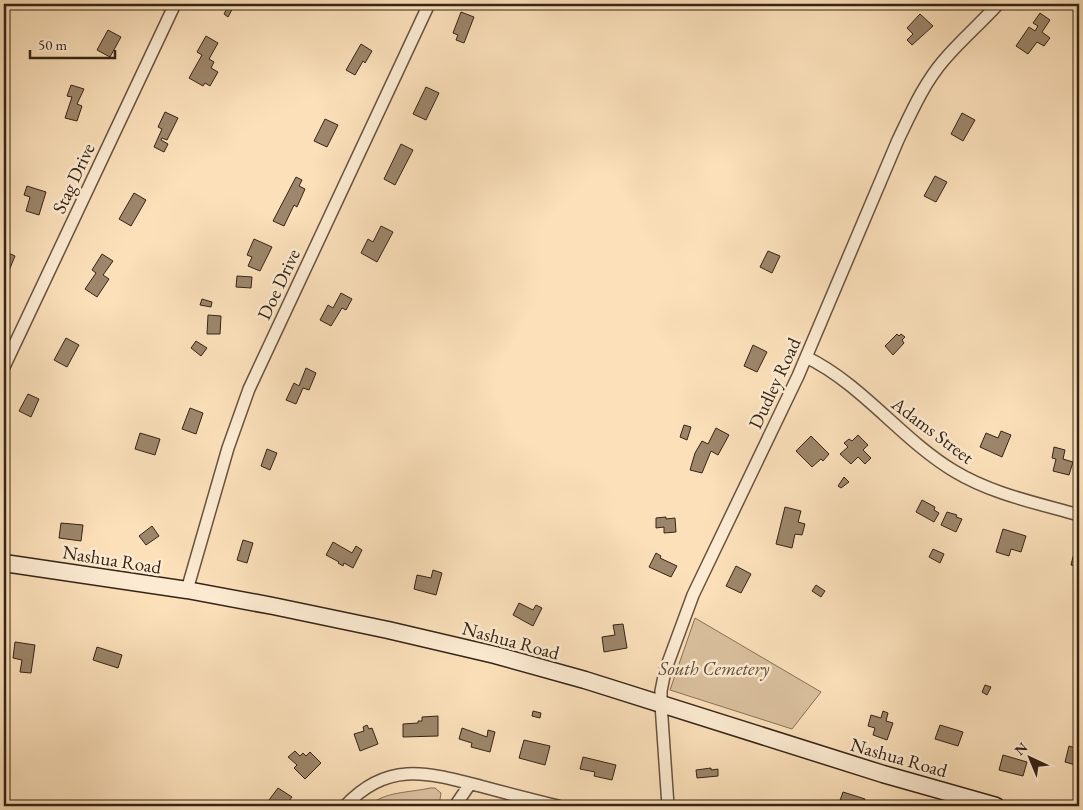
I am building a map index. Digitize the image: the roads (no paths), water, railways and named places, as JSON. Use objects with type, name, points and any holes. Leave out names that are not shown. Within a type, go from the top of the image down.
[{"type":"main road","name":"Nashua Road","points":[[4,562],[187,590],[436,641],[541,667],[883,774],[996,806]]},
{"type":"street","name":"Stag Drive","points":[[4,367],[174,4]]},
{"type":"street","name":"Doe Drive","points":[[187,590],[228,448],[249,389],[429,4]]},
{"type":"street","name":"Dudley Road","points":[[668,806],[660,704],[661,686],[693,596],[806,357],[898,140],[926,86],[944,60],[998,4]]},
{"type":"street","name":"Adams Street","points":[[806,357],[839,377],[953,471],[1006,495],[1079,515]]},
{"type":"street","points":[[344,806],[368,785],[402,774],[428,774],[558,806]]},
{"type":"street","points":[[455,806],[470,784]]},
{"type":"park label","name":"South Cemetery","points":[[714,668]]}]
